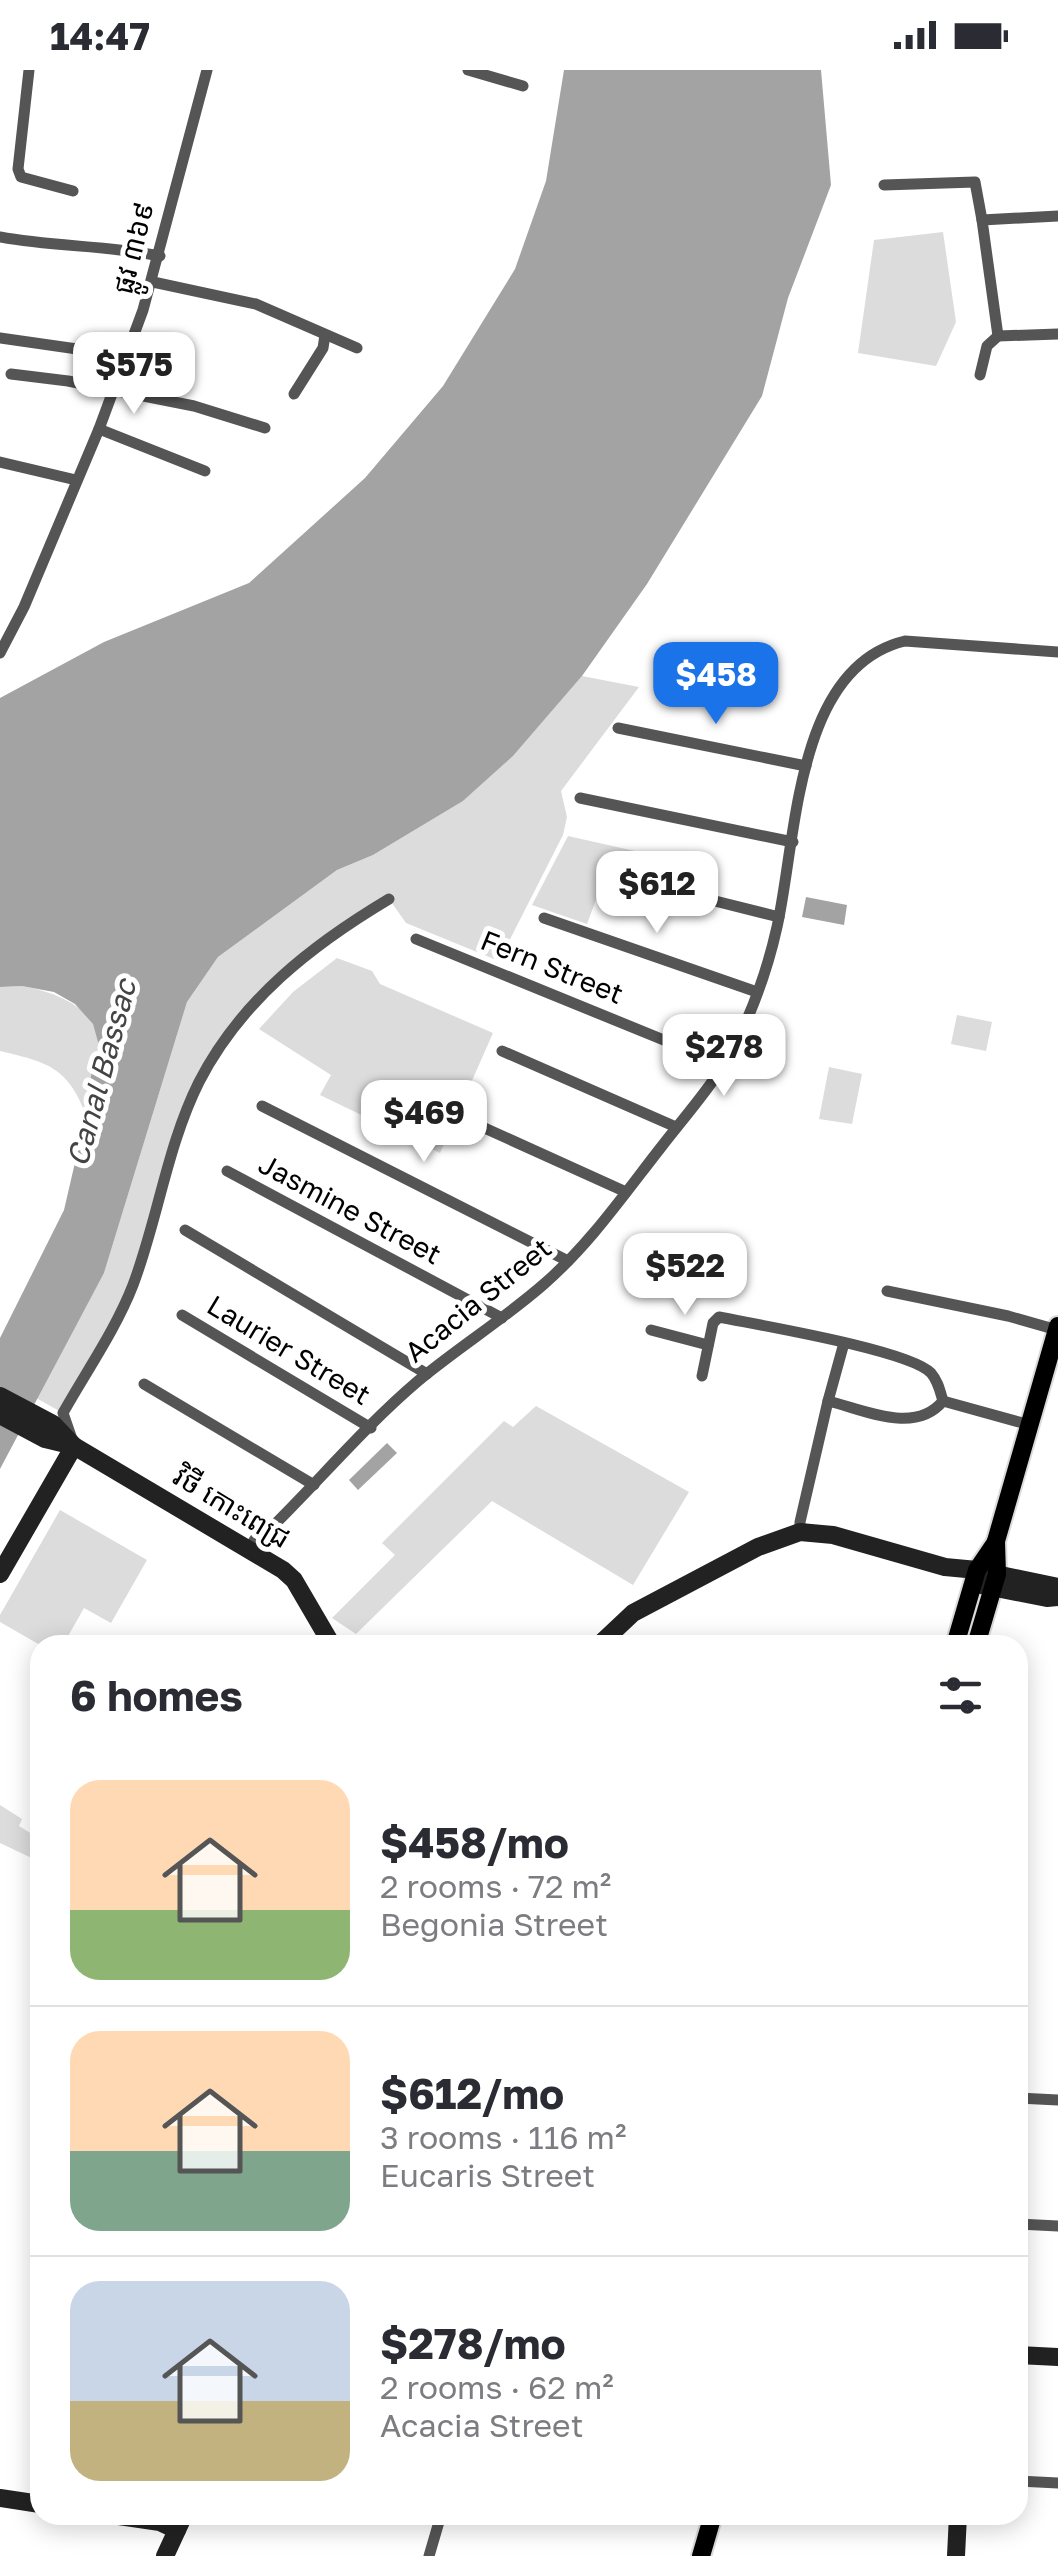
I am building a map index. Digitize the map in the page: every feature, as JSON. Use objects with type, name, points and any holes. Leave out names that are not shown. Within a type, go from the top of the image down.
[{"type":"main road","points":[[958,1635],[975,1577],[996,1541],[1058,1328]]},
{"type":"main road","name":"វិថី កោះពេជ្រ","points":[[0,1396],[49,1431],[255,1552],[294,1580],[326,1635]]},
{"type":"main road","name":"វិថី កោះពេជ្រ","points":[[0,1414],[49,1431]]},
{"type":"main road","points":[[0,1574],[74,1446]]},
{"type":"main road","points":[[610,1635],[634,1613],[758,1547],[800,1532],[833,1534],[975,1577],[1058,1597]]},
{"type":"main road","points":[[979,1635],[995,1581],[996,1541]]},
{"type":"main road","points":[[995,1581],[1058,1588]]},
{"type":"main road","points":[[1028,2355],[1058,2356]]},
{"type":"main road","points":[[0,2498],[30,2502]]},
{"type":"main road","points":[[166,2556],[179,2525]]},
{"type":"main road","points":[[701,2556],[710,2525]]},
{"type":"main road","points":[[956,2556],[958,2525]]},
{"type":"street","points":[[28,70],[18,169],[22,177],[73,191]]},
{"type":"street","name":"ផ្លូវ ៣៦៩","points":[[0,653],[24,607],[99,429],[153,282],[166,217],[206,70]]},
{"type":"street","points":[[468,70],[523,86]]},
{"type":"street","points":[[884,185],[975,182],[998,336]]},
{"type":"street","points":[[982,220],[1058,216]]},
{"type":"street","points":[[0,238],[68,247],[119,248],[160,256]]},
{"type":"street","points":[[153,282],[256,304],[357,348]]},
{"type":"street","points":[[980,375],[987,346],[998,336],[1058,334]]},
{"type":"street","points":[[294,394],[323,348],[324,335]]},
{"type":"street","points":[[0,338],[126,356]]},
{"type":"street","points":[[11,374],[194,406],[264,428]]},
{"type":"street","points":[[99,429],[205,471]]},
{"type":"street","points":[[0,462],[76,480]]},
{"type":"street","name":"Acacia Street","points":[[255,1552],[267,1546],[268,1531],[427,1374],[502,1318],[568,1261],[725,1065],[757,992],[779,917],[806,766],[821,718],[833,694],[865,656],[886,646],[925,641],[1055,650]]},
{"type":"street","points":[[618,728],[806,766]]},
{"type":"street","points":[[580,798],[792,842]]},
{"type":"street","points":[[667,889],[779,917]]},
{"type":"street","points":[[74,1446],[64,1413],[132,1288],[199,1082],[241,1018],[276,978],[310,950],[389,899]]},
{"type":"street","points":[[544,918],[757,992]]},
{"type":"street","name":"Fern Street","points":[[416,939],[725,1065]]},
{"type":"street","points":[[502,1051],[676,1127]]},
{"type":"street","points":[[262,1106],[568,1261]]},
{"type":"street","points":[[468,1121],[626,1192]]},
{"type":"street","name":"Jasmine Street","points":[[226,1172],[502,1318]]},
{"type":"street","points":[[185,1230],[427,1374]]},
{"type":"street","points":[[887,1292],[1058,1328]]},
{"type":"street","name":"Laurier Street","points":[[182,1316],[372,1428]]},
{"type":"street","points":[[702,1376],[713,1323],[720,1317],[919,1364],[932,1374],[943,1401]]},
{"type":"street","points":[[651,1330],[708,1345]]},
{"type":"street","points":[[800,1532],[844,1344]]},
{"type":"street","points":[[144,1384],[314,1485]]},
{"type":"street","points":[[828,1401],[903,1420],[933,1414],[943,1401]]},
{"type":"street","points":[[943,1401],[1030,1425]]},
{"type":"street","points":[[1028,2098],[1058,2100]]},
{"type":"street","points":[[1028,2224],[1058,2226]]},
{"type":"street","points":[[1028,2482],[1058,2483]]},
{"type":"street","points":[[429,2556],[438,2525]]},
{"type":"shaded area","points":[[943,232],[956,322],[936,366],[858,353],[874,240]]},
{"type":"shaded area","points":[[582,676],[639,687],[561,791],[567,817],[563,835],[499,961],[406,923],[389,899],[277,978],[199,1082],[132,1288],[63,1413],[36,1398],[104,1273],[187,1002],[218,957],[337,870],[373,855],[463,801],[513,756]]},
{"type":"shaded area","points":[[568,836],[657,856],[642,912],[597,897],[587,924],[532,905]]},
{"type":"shaded area","points":[[337,958],[372,971],[380,984],[493,1033],[440,1153],[320,1095],[331,1075],[259,1029],[293,992]]},
{"type":"shaded area","points":[[22,986],[62,998],[94,1024],[99,1052],[86,1115],[72,1086],[54,1069],[0,1051],[0,987]]},
{"type":"shaded area","points":[[957,1015],[992,1022],[986,1051],[951,1044]]},
{"type":"shaded area","points":[[829,1067],[862,1074],[852,1124],[819,1119]]},
{"type":"shaded area","points":[[536,1406],[689,1492],[633,1585],[492,1501],[356,1634],[332,1618],[395,1555],[382,1543],[504,1421],[513,1427]]},
{"type":"shaded area","points":[[60,1510],[147,1560],[111,1623],[84,1608],[69,1635],[30,1635],[30,1639],[0,1622],[0,1615]]},
{"type":"shaded area","points":[[0,1805],[22,1819],[19,1826],[30,1833],[30,1857],[0,1843]]},
{"type":"water","name":"Canal Bassac","points":[[564,70],[821,70],[831,185],[788,298],[762,396],[647,584],[582,676],[513,756],[463,801],[373,855],[337,870],[218,957],[187,1002],[104,1273],[0,1469],[0,1338],[64,1210],[100,1049],[93,1024],[75,1004],[54,992],[22,986],[0,987],[0,698],[104,642],[249,583],[365,478],[443,386],[515,269],[546,181]]},
{"type":"water","points":[[806,897],[847,905],[844,925],[802,917]]},
{"type":"water","points":[[387,1443],[397,1453],[358,1490],[349,1480]]}]
